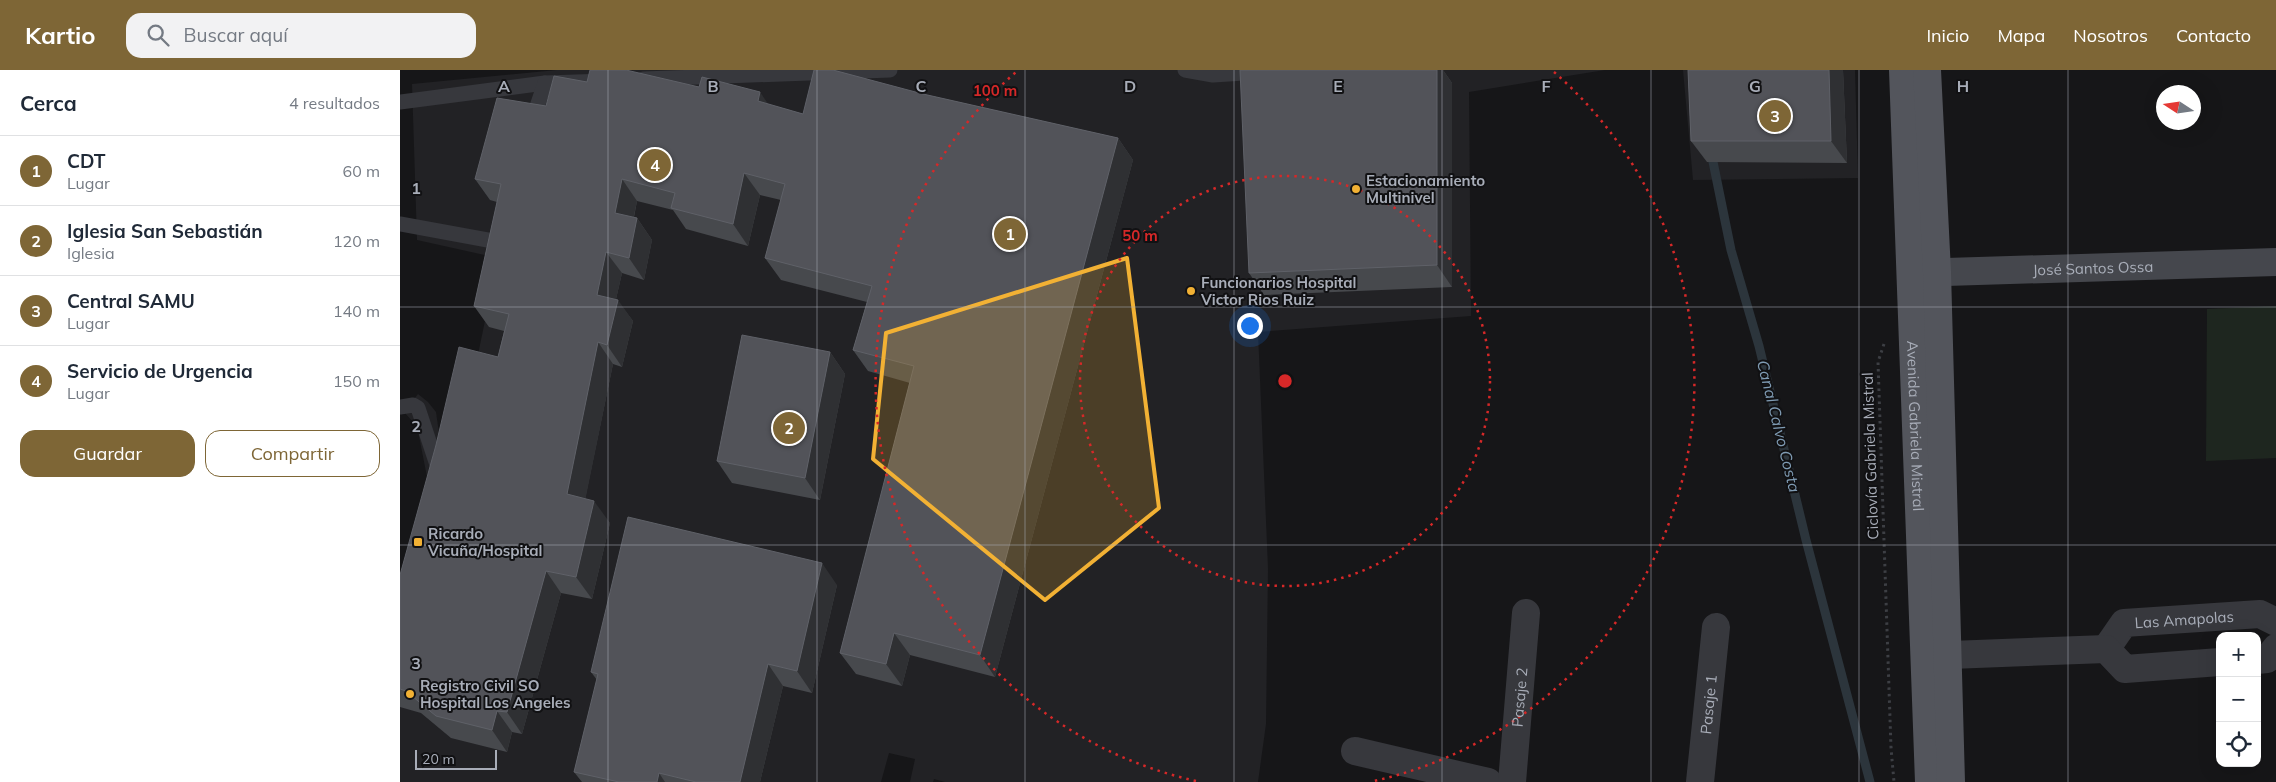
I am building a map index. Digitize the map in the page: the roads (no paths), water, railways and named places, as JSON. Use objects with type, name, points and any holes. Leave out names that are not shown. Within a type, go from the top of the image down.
[{"type":"main road","name":"Avenida Gabriela Mistral","points":[[1903,70],[1910,273],[1936,655],[1951,782]]},
{"type":"main road","name":"Avenida Gabriela Mistral","points":[[1927,70],[1937,272],[1936,655],[1928,782]]},
{"type":"street","name":"José Santos Ossa","points":[[1910,273],[2276,262]]},
{"type":"street","name":"Pasaje 2","points":[[1512,782],[1526,613]]},
{"type":"street","name":"Las Amapolas","points":[[2106,649],[2124,623],[2260,614],[2276,622]]},
{"type":"street","name":"Pasaje 1","points":[[1700,782],[1716,627]]},
{"type":"street","points":[[2261,660],[2267,659],[2276,648]]},
{"type":"street","points":[[1936,655],[2106,649],[2125,669],[2216,662]]},
{"type":"street","points":[[1355,751],[1488,782]]},
{"type":"lane","points":[[400,102],[545,83],[890,70]]},
{"type":"lane","points":[[1185,70],[1214,75],[1290,70]]},
{"type":"lane","points":[[531,124],[545,83]]},
{"type":"lane","points":[[400,224],[499,242],[500,222]]},
{"type":"lane","points":[[400,408],[413,405],[418,408],[444,487]]},
{"type":"waterway","name":"Canal Calvo Costa","points":[[1711,152],[1731,250],[1759,346],[1806,540],[1870,782]]},
{"type":"place","name":"Central SAMU","points":[[1775,116]]},
{"type":"place","name":"Servicio de Urgencia","points":[[655,165]]},
{"type":"place","name":"Estacionamiento Multinivel","points":[[1356,189]]},
{"type":"place","name":"CDT","points":[[1010,234]]},
{"type":"place","name":"Funcionarios Hospital Victor Rios Ruiz","points":[[1191,291]]},
{"type":"place","name":"Iglesia San Sebastián","points":[[789,428]]},
{"type":"place","name":"Ricardo Vicuña/Hospital","points":[[418,542]]},
{"type":"place","name":"Registro Civil SO Hospital Los Angeles","points":[[410,694]]}]
